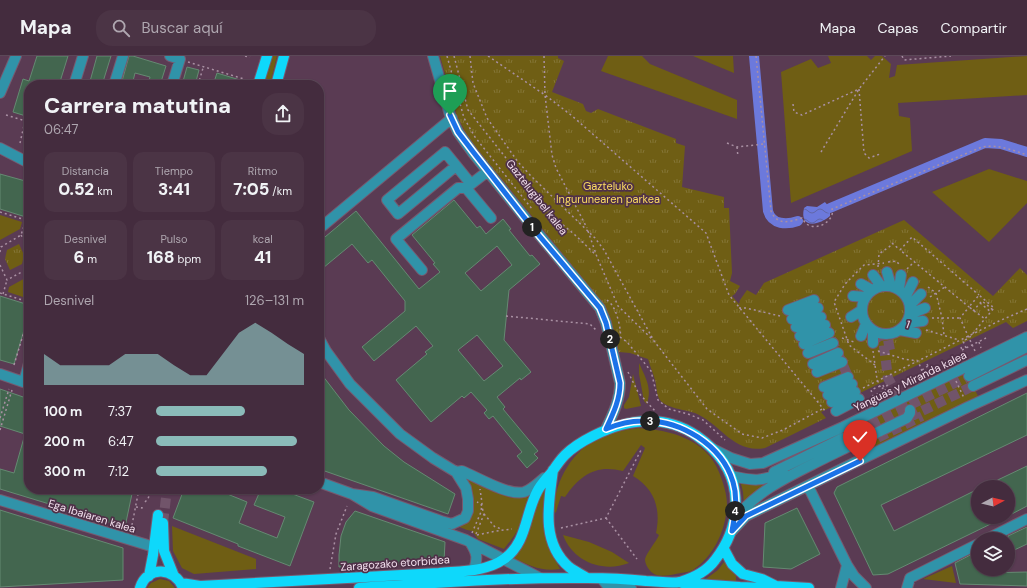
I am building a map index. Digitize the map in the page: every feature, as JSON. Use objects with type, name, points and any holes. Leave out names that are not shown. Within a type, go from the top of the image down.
[{"type":"main road","points":[[260,80],[267,56]]},
{"type":"main road","points":[[277,80],[284,56]]},
{"type":"main road","name":"Zaragozako etorbidea","points":[[148,576],[159,572],[170,573],[180,582],[200,586],[474,570],[491,565],[503,560],[510,554],[517,544],[523,532],[537,491],[565,455],[581,442],[606,429],[631,422],[657,421],[681,428],[693,434],[713,449],[725,463],[730,472]]},
{"type":"main road","points":[[553,470],[548,518],[553,542],[562,560],[569,567],[588,578]]},
{"type":"main road","points":[[678,582],[698,575],[713,564],[724,549],[732,531],[736,504],[736,493],[730,472]]},
{"type":"main road","points":[[138,587],[148,576],[161,519],[164,551],[180,582]]},
{"type":"main road","points":[[724,549],[732,564],[743,574],[783,587]]},
{"type":"main road","name":"Zaragozako etorbidea","points":[[360,588],[540,578],[588,578],[678,582]]},
{"type":"main road","points":[[678,582],[740,587],[809,588]]},
{"type":"street","points":[[0,93],[16,56]]},
{"type":"street","points":[[76,80],[83,56]]},
{"type":"street","points":[[115,80],[122,56]]},
{"type":"street","points":[[170,56],[180,59],[174,80]]},
{"type":"street","name":"Gaztelugibel kalea","points":[[433,56],[452,118],[458,132],[531,226],[600,308],[606,323],[620,383],[620,393],[606,429]]},
{"type":"street","points":[[324,225],[452,118]]},
{"type":"street","points":[[0,148],[24,161]]},
{"type":"street","points":[[456,166],[398,214],[387,200],[445,152],[456,166],[491,218]]},
{"type":"street","points":[[422,270],[396,239],[458,188],[469,186],[488,171]]},
{"type":"street","points":[[887,307],[888,301]]},
{"type":"street","points":[[887,307],[888,301]]},
{"type":"street","points":[[887,307],[888,301]]},
{"type":"street","points":[[887,307],[888,301]]},
{"type":"street","points":[[887,307],[888,301]]},
{"type":"street","points":[[887,307],[888,301]]},
{"type":"street","points":[[887,307],[888,301]]},
{"type":"street","points":[[887,307],[888,301]]},
{"type":"street","points":[[887,307],[888,301]]},
{"type":"street","points":[[887,307],[888,301]]},
{"type":"street","name":"1","points":[[887,307],[888,301]]},
{"type":"street","name":"1","points":[[887,307],[888,301]]},
{"type":"street","name":"Yanguas y Miranda kalea","points":[[713,449],[731,458],[750,464],[763,463],[843,427],[1027,337]]},
{"type":"street","points":[[324,347],[350,384],[400,434],[433,458],[456,472],[466,488],[468,511],[465,518],[452,524],[373,497],[352,494]]},
{"type":"street","points":[[972,383],[1027,347]]},
{"type":"street","points":[[990,348],[994,354],[903,395],[990,348]]},
{"type":"street","points":[[813,363],[836,350]]},
{"type":"street","points":[[813,363],[836,350]]},
{"type":"street","points":[[813,363],[836,350]]},
{"type":"street","points":[[813,363],[836,350]]},
{"type":"street","points":[[813,363],[836,350]]},
{"type":"street","points":[[813,363],[836,350]]},
{"type":"street","points":[[813,363],[836,350]]},
{"type":"street","points":[[813,363],[836,350]]},
{"type":"street","points":[[972,383],[1027,353]]},
{"type":"street","points":[[972,383],[1027,360]]},
{"type":"street","points":[[972,383],[1027,364]]},
{"type":"street","points":[[0,374],[24,382]]},
{"type":"street","points":[[746,516],[968,407],[1027,380]]},
{"type":"street","points":[[730,472],[753,480],[762,480],[774,476],[908,412],[910,413],[907,418],[778,482],[755,497],[743,508],[734,520]]},
{"type":"street","points":[[730,472],[752,476],[774,472],[843,438]]},
{"type":"street","points":[[732,531],[758,502],[779,487],[850,452]]},
{"type":"street","points":[[456,472],[462,471],[513,493],[524,492],[535,486],[553,470]]},
{"type":"street","points":[[324,484],[352,494],[372,506],[470,542],[540,578]]},
{"type":"street","points":[[808,486],[847,565],[854,576],[866,588]]},
{"type":"street","name":"Ega Ibaiaren kalea","points":[[0,500],[154,548]]},
{"type":"street","points":[[1001,532],[1027,519]]},
{"type":"street","points":[[470,542],[476,551],[477,560],[474,570]]},
{"type":"street","points":[[907,588],[910,578],[971,548]]},
{"type":"street","points":[[841,588],[847,565]]},
{"type":"street","points":[[602,579],[607,585],[632,588]]},
{"type":"street","points":[[479,588],[487,580]]},
{"type":"street","points":[[656,588],[666,582]]},
{"type":"path","points":[[245,56],[250,57]]},
{"type":"path","name":"Gaztelugibel kalea","points":[[447,56],[464,118],[475,137],[533,210]]},
{"type":"path","points":[[454,56],[468,110],[540,201],[557,220],[597,256]]},
{"type":"path","points":[[470,56],[473,83],[487,118],[518,162],[587,229],[604,250],[654,341],[618,306],[587,229],[556,168],[552,155],[545,95],[544,56]]},
{"type":"path","points":[[488,56],[545,95],[571,115],[706,233],[729,295],[826,413],[813,363]]},
{"type":"path","points":[[756,56],[771,211],[772,214],[781,221],[788,222],[802,218],[805,224],[813,227],[823,224],[831,218],[833,214],[832,208],[982,147],[992,145],[1000,146],[1027,155]]},
{"type":"path","points":[[821,152],[859,89],[885,56]]},
{"type":"path","points":[[902,56],[904,60],[951,56]]},
{"type":"path","points":[[188,62],[244,79]]},
{"type":"path","points":[[199,80],[203,67]]},
{"type":"path","points":[[793,104],[794,112],[802,115],[859,89]]},
{"type":"path","points":[[859,89],[864,153],[869,158],[880,154]]},
{"type":"path","points":[[6,115],[24,121]]},
{"type":"path","points":[[20,143],[24,125]]},
{"type":"path","points":[[727,143],[737,147],[764,144]]},
{"type":"path","points":[[737,147],[738,157]]},
{"type":"path","points":[[0,212],[24,219]]},
{"type":"path","points":[[0,252],[1,246],[21,235],[24,226]]},
{"type":"path","points":[[21,235],[24,240]]},
{"type":"path","points":[[900,250],[912,237],[994,308],[993,310]]},
{"type":"path","points":[[885,388],[881,389],[877,379],[875,365],[888,301],[879,254],[892,244],[985,319]]},
{"type":"path","points":[[0,265],[7,280],[3,294]]},
{"type":"path","points":[[875,365],[849,345],[834,302],[845,284],[864,265],[888,301],[944,335],[963,341],[969,338],[993,310]]},
{"type":"path","points":[[7,280],[24,272]]},
{"type":"path","points":[[888,301],[936,293],[945,287]]},
{"type":"path","points":[[0,293],[24,300]]},
{"type":"path","points":[[888,301],[936,293]]},
{"type":"path","points":[[936,293],[942,318],[944,335]]},
{"type":"path","points":[[960,318],[979,295]]},
{"type":"path","points":[[604,298],[614,307],[621,335],[618,339]]},
{"type":"path","points":[[888,301],[923,318],[960,318]]},
{"type":"path","points":[[973,311],[982,301],[993,310]]},
{"type":"path","points":[[980,303],[991,312]]},
{"type":"path","points":[[506,316],[590,324]]},
{"type":"path","points":[[960,318],[973,345]]},
{"type":"path","points":[[14,365],[24,332]]},
{"type":"path","points":[[962,350],[986,338]]},
{"type":"path","points":[[963,341],[966,348]]},
{"type":"path","points":[[627,342],[651,371],[658,400],[669,409],[703,420],[725,440]]},
{"type":"path","points":[[979,342],[981,348]]},
{"type":"path","points":[[961,348],[963,354]]},
{"type":"path","points":[[918,361],[924,376]]},
{"type":"path","points":[[927,364],[930,370]]},
{"type":"path","points":[[922,370],[928,366]]},
{"type":"path","points":[[628,372],[638,392],[655,411]]},
{"type":"path","points":[[955,379],[966,401]]},
{"type":"path","points":[[880,386],[871,390],[873,396],[888,385]]},
{"type":"path","points":[[885,388],[887,394]]},
{"type":"path","points":[[0,418],[9,389]]},
{"type":"path","points":[[0,430],[12,390]]},
{"type":"path","points":[[606,518],[641,450]]},
{"type":"path","points":[[131,532],[138,494]]},
{"type":"path","points":[[145,502],[150,494]]},
{"type":"path","points":[[472,501],[481,504],[484,514],[495,527],[504,530]]},
{"type":"path","points":[[135,507],[142,508],[143,505]]},
{"type":"path","points":[[329,573],[336,534],[347,506]]},
{"type":"path","points":[[484,514],[476,536],[512,529]]},
{"type":"path","points":[[561,528],[606,518]]},
{"type":"path","points":[[606,518],[637,559]]},
{"type":"green space","points":[[272,56],[277,56],[271,80],[265,80]]},
{"type":"green space","name":"Gazteluko Ingurunearen parkea","points":[[440,56],[558,56],[558,58],[564,61],[552,92],[583,104],[586,111],[591,113],[598,109],[676,139],[676,143],[685,146],[682,187],[724,197],[724,208],[729,208],[732,273],[730,281],[740,286],[732,296],[739,304],[747,290],[756,295],[764,283],[904,220],[993,296],[1020,268],[1027,275],[1027,321],[1013,328],[1006,322],[821,412],[826,418],[765,448],[754,449],[735,442],[704,418],[695,413],[671,407],[663,403],[658,396],[655,380],[648,359],[630,353],[619,352],[610,317],[605,306],[502,179],[481,156],[468,137],[457,116]]},
{"type":"green space","points":[[608,56],[642,56],[650,64],[737,100],[737,119],[601,71]]},
{"type":"green space","points":[[693,56],[733,56],[734,73]]},
{"type":"green space","points":[[828,56],[867,56],[871,60],[875,56],[882,56],[891,64],[889,78],[895,76],[897,65],[1027,56],[1027,95],[898,103],[899,116],[910,118],[912,151],[791,203],[781,72],[811,59],[818,68],[831,63]]},
{"type":"green space","points":[[989,169],[1027,181],[1027,203],[989,242],[932,192]]},
{"type":"green space","points":[[0,215],[22,222],[20,229],[0,240]]},
{"type":"green space","points":[[19,244],[24,255],[22,264],[10,270],[5,259],[7,250]]},
{"type":"green space","points":[[24,279],[24,297],[8,292],[9,287]]},
{"type":"green space","points":[[639,363],[649,388],[647,404],[644,401],[639,374]]},
{"type":"green space","points":[[966,372],[978,396],[862,454],[850,429]]},
{"type":"green space","points":[[633,374],[641,406],[626,409],[624,408],[624,405],[629,397]]},
{"type":"green space","points":[[638,428],[662,431],[686,438],[705,451],[719,472],[727,501],[724,524],[718,542],[713,550],[693,570],[663,576],[651,572],[646,565],[646,556],[659,535],[656,533],[658,516],[655,500],[647,487],[633,476],[645,448],[641,445],[623,471],[613,469],[597,470],[583,477],[565,497],[561,496],[555,513],[554,511],[557,488],[567,467],[582,449],[602,436]]},
{"type":"green space","points":[[465,477],[512,498],[529,496],[519,528],[504,549],[478,539],[472,531],[452,524],[468,511]]},
{"type":"green space","points":[[740,480],[769,482],[770,485],[744,506]]},
{"type":"green space","points":[[547,486],[543,507],[544,531],[560,569],[554,570],[536,568],[514,558],[527,537],[536,502],[542,491]]},
{"type":"green space","points":[[172,526],[256,559],[256,569],[194,574],[182,568],[173,551]]},
{"type":"green space","points":[[563,535],[589,542],[612,552],[629,563],[609,567],[590,563],[574,552]]},
{"type":"green space","points":[[724,562],[736,576],[736,582],[703,581],[718,570]]},
{"type":"green space","points":[[952,566],[956,583],[923,579]]},
{"type":"green space","points":[[160,579],[169,581],[175,588],[147,588],[151,583]]},
{"type":"water","points":[[825,202],[830,208],[830,216],[821,222],[811,224],[807,223],[803,215],[804,208],[807,206],[817,207]]},
{"type":"building","points":[[37,56],[68,56],[61,80],[29,80]]},
{"type":"building","points":[[97,56],[111,56],[104,80],[90,80]]},
{"type":"building","points":[[129,56],[166,66],[162,80],[149,80],[150,77],[135,73],[133,80],[122,80]]},
{"type":"building","points":[[187,67],[199,70],[196,80],[183,80]]},
{"type":"building","points":[[217,73],[240,80],[215,80]]},
{"type":"building","points":[[23,79],[26,80],[24,80],[24,115],[13,112]]},
{"type":"building","points":[[0,174],[24,181],[24,216],[0,209]]},
{"type":"building","points":[[454,200],[477,228],[480,226],[486,234],[503,219],[511,229],[509,230],[530,256],[532,255],[540,264],[509,290],[504,340],[531,372],[521,380],[520,378],[497,397],[505,407],[503,409],[538,451],[534,454],[538,458],[527,468],[517,456],[522,452],[493,416],[489,419],[484,413],[487,410],[471,392],[464,398],[462,396],[431,422],[396,380],[427,354],[425,352],[433,346],[416,326],[374,361],[362,347],[405,311],[405,301],[372,260],[368,263],[352,244],[324,267],[324,238],[356,211],[419,289],[440,272],[433,264],[435,263],[412,235]],"holes":[[[497,246],[512,265],[481,291],[465,273]],[[477,335],[503,366],[484,381],[458,350]]]},
{"type":"building","points":[[0,296],[24,303],[24,330],[14,364],[0,360]]},
{"type":"building","points":[[324,378],[349,410],[384,446],[404,462],[455,494],[448,514],[324,471]]},
{"type":"building","points":[[0,389],[24,397],[24,434],[0,426]]},
{"type":"building","points":[[1027,393],[1027,435],[881,505],[894,531],[971,492],[971,524],[991,524],[974,532],[971,532],[971,534],[888,574],[873,575],[834,493],[837,487]]},
{"type":"building","points":[[24,438],[24,494],[132,494],[125,527],[0,489],[0,469],[14,473]]},
{"type":"building","points":[[1027,466],[1027,506],[1015,512],[1015,480],[998,480]]},
{"type":"building","points":[[182,494],[227,494],[247,502],[239,523],[277,538],[285,517],[254,505],[259,494],[292,494],[314,502],[290,566],[238,546],[238,544],[173,518]]},
{"type":"building","points":[[797,508],[820,554],[791,569],[763,567],[765,523]]},
{"type":"building","points":[[0,510],[123,548],[123,580],[0,587]]},
{"type":"building","points":[[355,511],[445,542],[444,562],[339,567],[341,536],[346,522]]},
{"type":"building","points":[[1027,527],[1027,544],[1015,550],[1015,533]]},
{"type":"building","points":[[971,555],[971,576],[1015,576],[1015,572],[1027,572],[1027,586],[960,584],[955,563]]},
{"type":"waterway","points":[[754,56],[768,211],[770,216],[780,223],[798,221]]},
{"type":"waterway","points":[[830,208],[985,143],[1001,144],[1027,152]]},
{"type":"tunnel","points":[[825,325],[858,399],[861,402],[867,405],[872,404],[883,401],[902,392]]},
{"type":"tunnel","points":[[877,333],[883,339],[888,378],[907,414],[914,415],[973,386]]},
{"type":"tunnel","points":[[890,350],[888,340],[892,334]]},
{"type":"tunnel","points":[[843,438],[969,376]]},
{"type":"tunnel","points":[[851,451],[922,416]]},
{"type":"tunnel","points":[[163,523],[166,494]]},
{"type":"route","points":[[450,115],[458,132],[474,153],[531,226],[558,256],[600,308],[606,323],[620,383],[620,393],[606,429],[618,424],[644,420],[657,421],[681,428],[704,441],[725,463],[734,483],[736,504],[732,531],[746,516],[860,461]]}]
